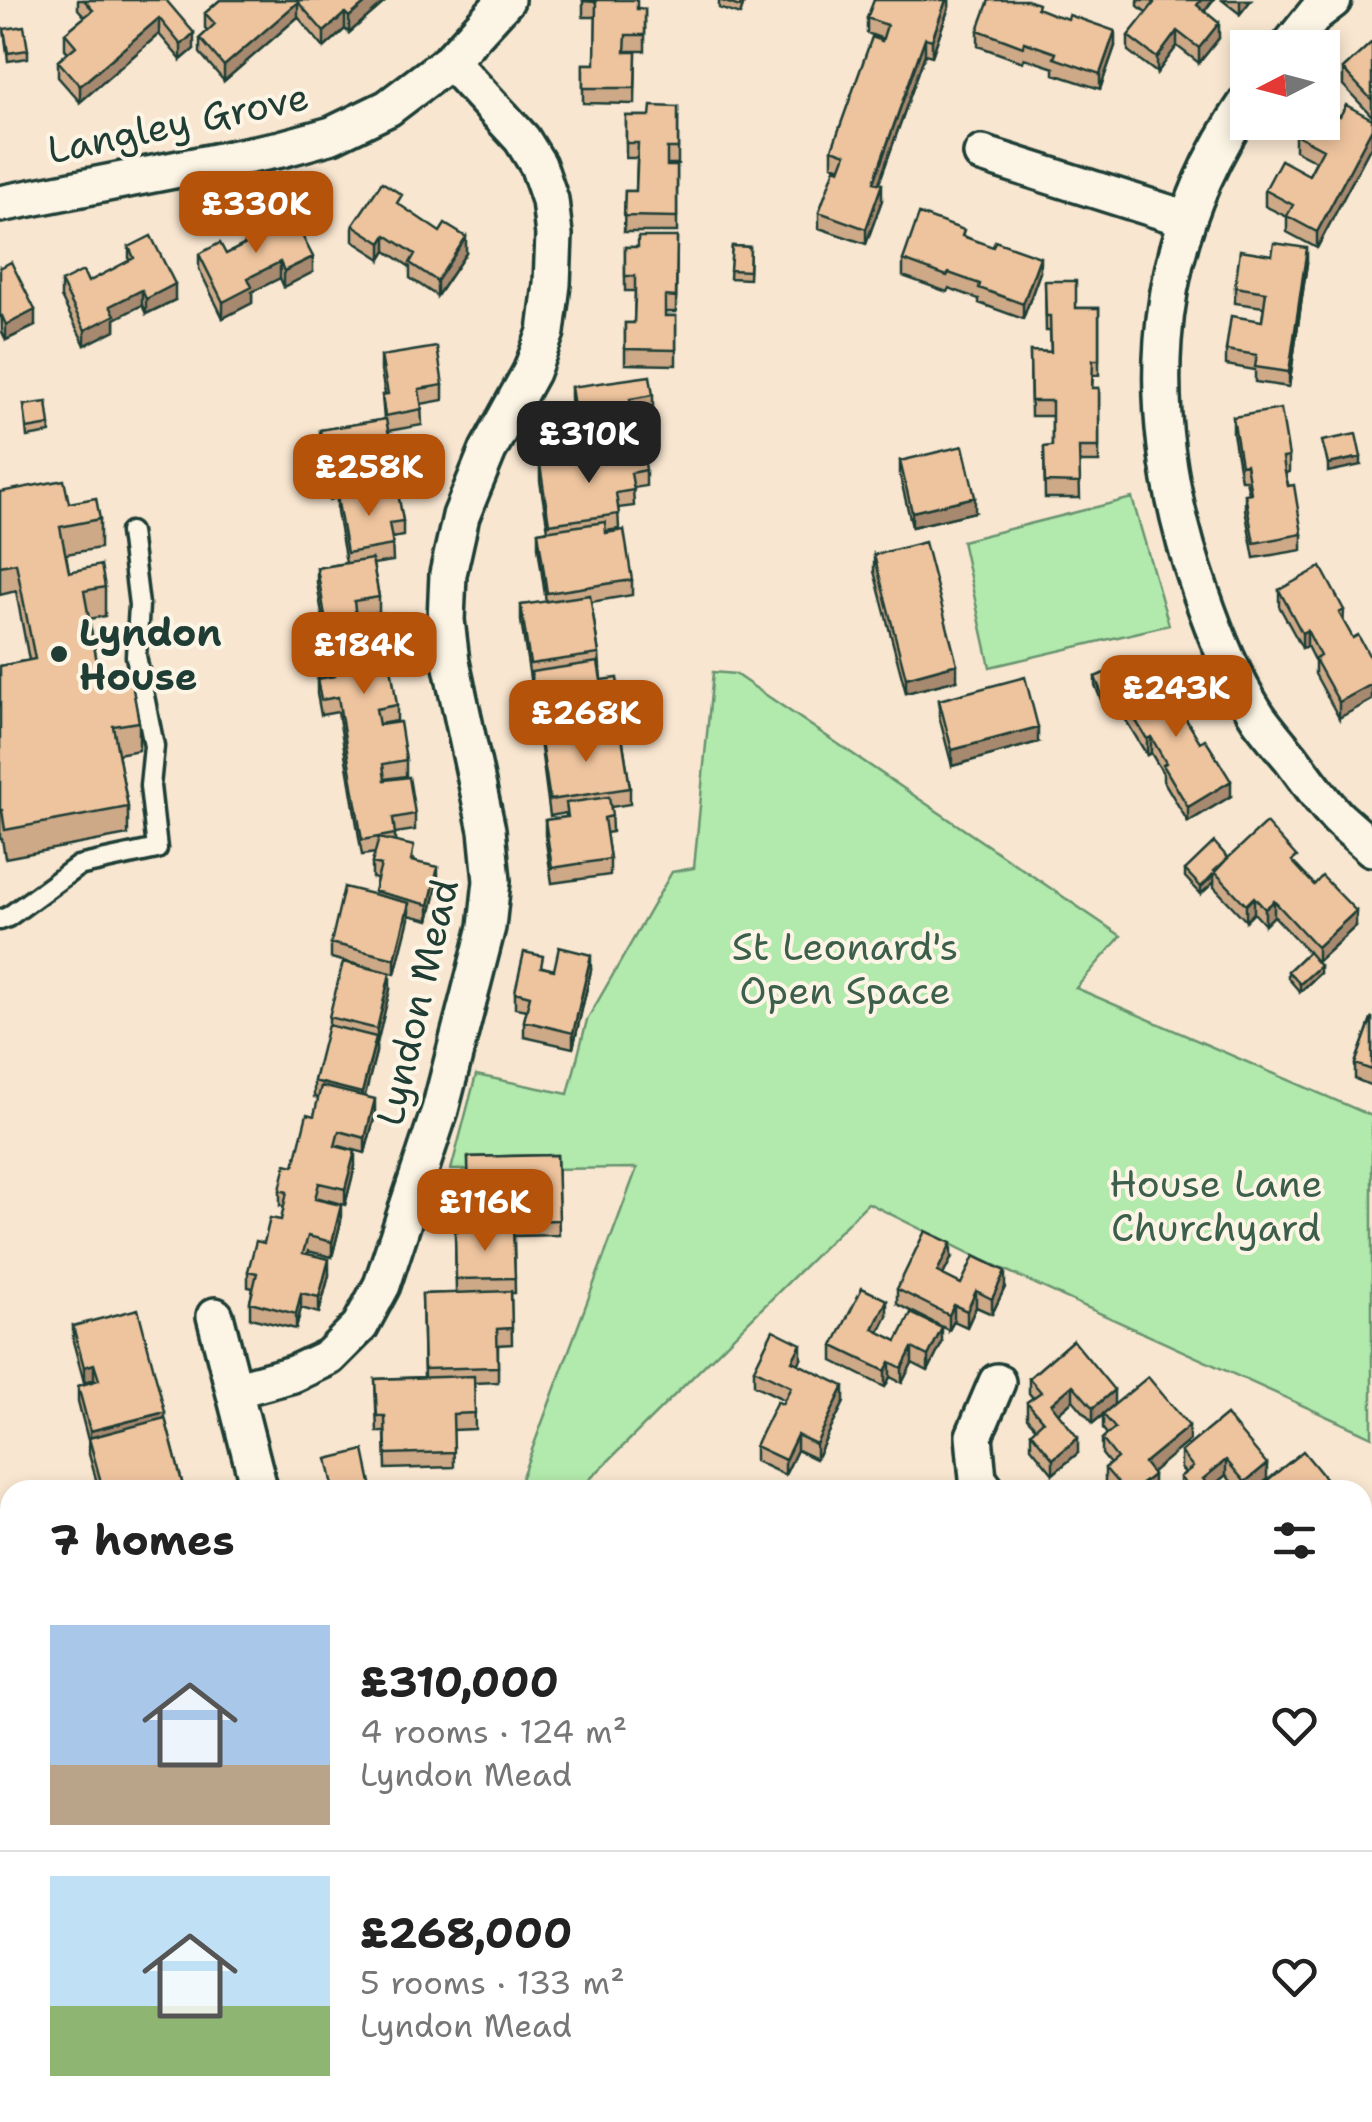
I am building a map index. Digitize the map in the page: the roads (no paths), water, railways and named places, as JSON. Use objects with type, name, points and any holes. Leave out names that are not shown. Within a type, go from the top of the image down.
[{"type":"street","name":"Langley Grove","points":[[0,204],[281,149],[332,135],[388,108],[450,61],[506,0]]},
{"type":"street","points":[[1303,30],[1333,0]]},
{"type":"street","name":"Lyndon Mead","points":[[234,1390],[292,1374],[329,1357],[360,1326],[382,1285],[440,1110],[487,927],[492,881],[487,830],[451,662],[446,620],[448,574],[460,516],[488,450],[531,372],[546,332],[554,235],[550,200],[538,165],[522,139],[450,61]]},
{"type":"street","points":[[1230,131],[1207,170],[1187,219],[1162,328],[1161,388],[1172,485],[1186,550],[1229,665],[1258,717],[1336,816],[1372,848]]},
{"type":"street","points":[[982,154],[1187,219]]},
{"type":"street","points":[[215,1316],[257,1480]]},
{"type":"street","points":[[979,1480],[974,1436],[997,1382]]},
{"type":"lane","points":[[0,920],[78,866],[157,849],[150,786],[154,746],[136,656],[139,605],[130,532]]},
{"type":"place","name":"Lyndon House","points":[[59,654]]},
{"type":"park label","name":"St Leonard's Open Space","points":[[845,968]]},
{"type":"park label","name":"House Lane Churchyard","points":[[1216,1205]]}]
